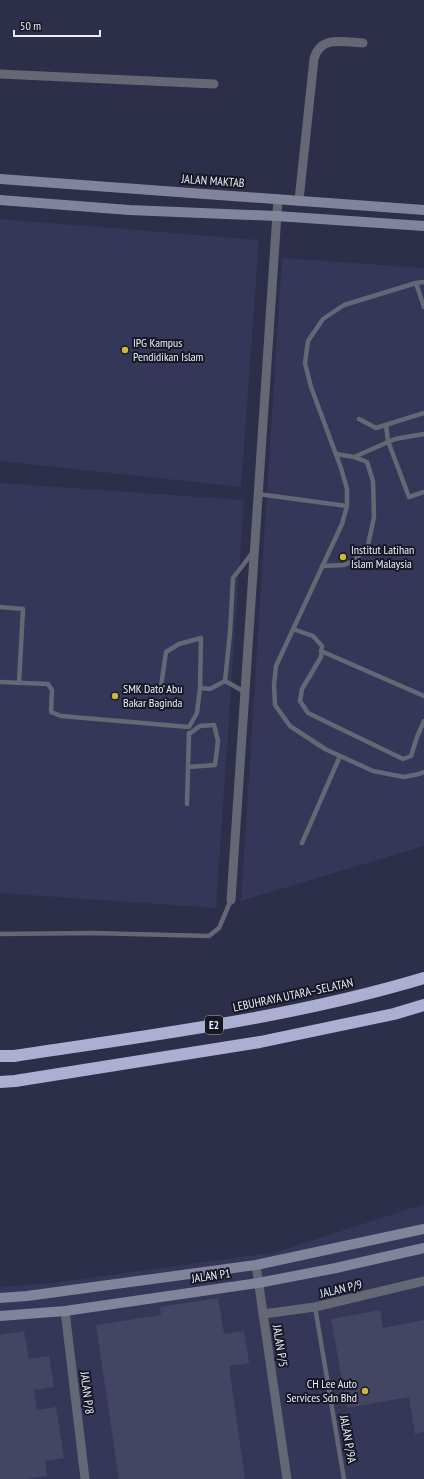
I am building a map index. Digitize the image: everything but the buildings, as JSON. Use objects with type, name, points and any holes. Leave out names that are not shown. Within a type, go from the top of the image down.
[{"type":"highway","name":"LEBUHRAYA UTARA–SELATAN","points":[[0,1056],[14,1056],[258,1018],[393,987],[424,978]]},
{"type":"highway","name":"E2","points":[[0,1082],[23,1080],[260,1042],[394,1014],[424,1005]]},
{"type":"main road","name":"JALAN MAKTAB","points":[[0,179],[424,210]]},
{"type":"main road","points":[[0,200],[129,210],[276,216],[424,226]]},
{"type":"main road","name":"JALAN P1","points":[[0,1298],[27,1296],[256,1264],[424,1229]]},
{"type":"main road","name":"JALAN P1","points":[[0,1316],[65,1311],[258,1283],[424,1248]]},
{"type":"street","points":[[299,200],[316,51],[328,42],[363,43]]},
{"type":"street","points":[[0,74],[214,84]]},
{"type":"street","points":[[231,900],[278,199]]},
{"type":"street","name":"JALAN P/5","points":[[256,1264],[262,1314],[288,1479]]},
{"type":"street","name":"JALAN P/9","points":[[262,1314],[315,1307],[424,1282]]},
{"type":"street","name":"JALAN P/8","points":[[65,1311],[85,1479]]},
{"type":"lane","points":[[424,282],[416,283],[344,305],[323,319],[308,340],[305,363],[311,387],[336,454],[347,489],[347,506],[342,524],[276,666],[274,685],[275,704],[290,726],[325,749],[373,771],[404,777],[424,772]]},
{"type":"lane","points":[[416,283],[424,307]]},
{"type":"lane","points":[[359,419],[376,428],[424,413]]},
{"type":"lane","points":[[386,425],[388,441],[409,497],[424,492]]},
{"type":"lane","points":[[354,457],[395,438],[424,434]]},
{"type":"lane","points":[[322,566],[344,565],[355,560],[368,545],[374,517],[373,482],[366,462],[354,457],[336,454]]},
{"type":"lane","points":[[258,494],[347,506]]},
{"type":"lane","points":[[225,682],[230,633],[233,578],[254,550]]},
{"type":"lane","points":[[0,606],[23,609],[19,683]]},
{"type":"lane","points":[[293,629],[313,636],[322,646],[321,657],[302,689],[300,702],[308,713],[402,759],[412,756],[417,737],[424,722]]},
{"type":"lane","points":[[160,693],[166,652],[179,644],[201,638],[200,688],[197,712],[189,727],[187,804]]},
{"type":"lane","points":[[322,651],[424,696]]},
{"type":"lane","points":[[0,682],[48,684],[52,690],[51,712],[61,716],[189,727]]},
{"type":"lane","points":[[200,688],[210,689],[225,682]]},
{"type":"lane","points":[[225,682],[245,692]]},
{"type":"lane","points":[[188,767],[215,765],[218,741],[214,725],[200,726],[189,734]]},
{"type":"lane","points":[[302,843],[340,756]]},
{"type":"lane","points":[[0,934],[92,933],[209,936],[219,928],[231,900]]},
{"type":"lane","name":"JALAN P/9A","points":[[315,1307],[344,1479]]},
{"type":"shaded area","name":"IPG Kampus Pendidikan Islam","points":[[0,219],[259,240],[241,487],[0,461]]},
{"type":"shaded area","name":"Institut Latihan Islam Malaysia","points":[[282,258],[424,268],[424,846],[241,901]]},
{"type":"shaded area","name":"SMK Dato’ Abu Bakar Baginda","points":[[0,483],[244,500],[216,908],[0,893]]},
{"type":"shaded area","points":[[424,1204],[424,1479],[0,1479],[0,1287],[52,1283],[277,1252]]},
{"type":"place","name":"IPG Kampus Pendidikan Islam","points":[[125,350]]},
{"type":"place","name":"Institut Latihan Islam Malaysia","points":[[343,557]]},
{"type":"place","name":"SMK Dato’ Abu Bakar Baginda","points":[[115,696]]},
{"type":"place","name":"CH Lee Auto Services Sdn Bhd","points":[[365,1391]]}]
